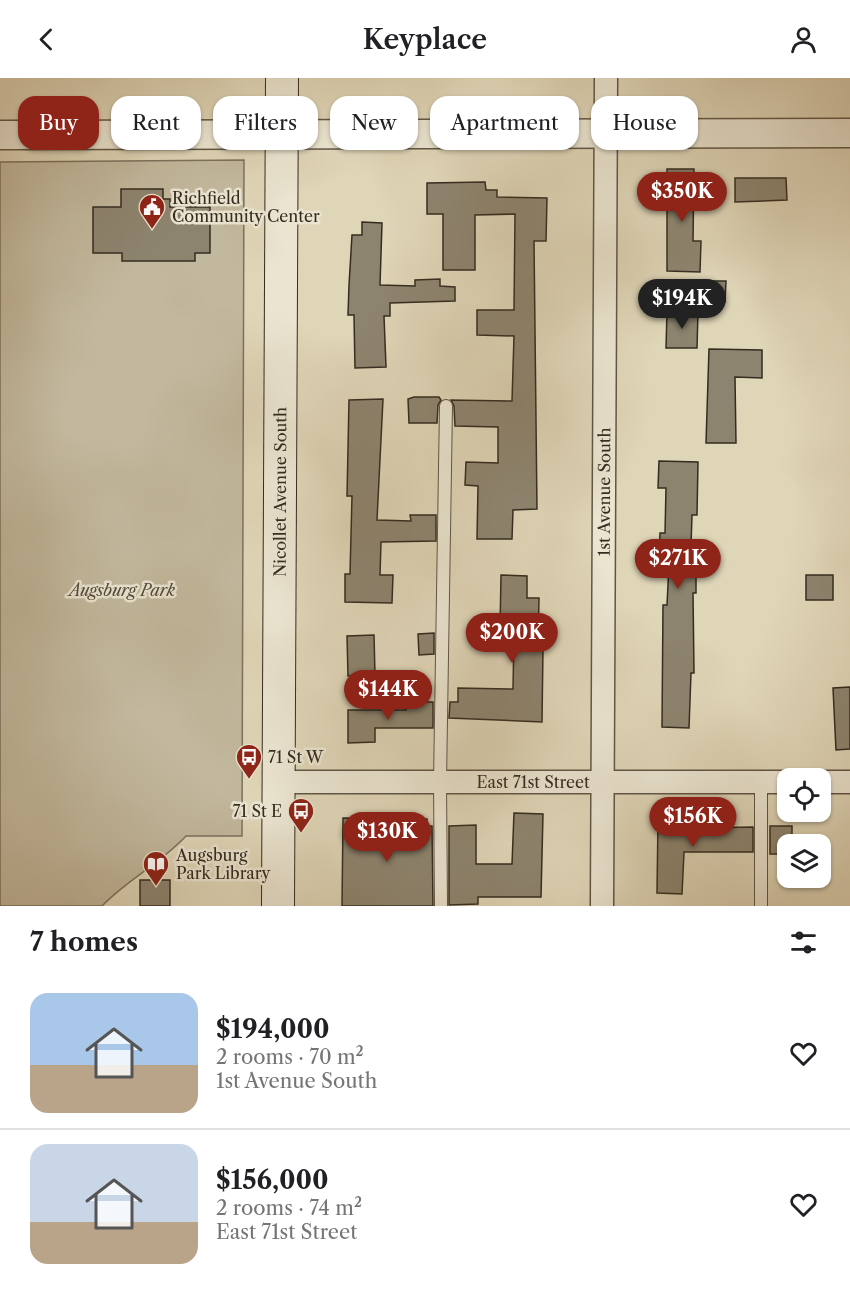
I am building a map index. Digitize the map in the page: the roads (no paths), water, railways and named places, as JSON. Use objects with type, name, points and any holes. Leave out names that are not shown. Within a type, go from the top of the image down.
[{"type":"main road","name":"Nicollet Avenue South","points":[[282,78],[282,96]]},
{"type":"main road","name":"Nicollet Avenue South","points":[[278,906],[282,150]]},
{"type":"street","name":"1st Avenue South","points":[[606,78],[606,96]]},
{"type":"street","points":[[318,132],[591,132]]},
{"type":"street","points":[[0,135],[213,133]]},
{"type":"street","points":[[698,133],[850,134]]},
{"type":"street","name":"1st Avenue South","points":[[602,906],[606,150]]},
{"type":"street","name":"East 71st Street","points":[[279,782],[777,782]]},
{"type":"street","points":[[831,782],[850,782]]},
{"type":"lane","points":[[441,906],[440,782],[446,406]]},
{"type":"lane","points":[[761,782],[761,906]]},
{"type":"place","name":"Richfield Community Center","points":[[152,230]]},
{"type":"place","name":"71 St W","points":[[249,780]]},
{"type":"place","name":"71 St E","points":[[301,834]]},
{"type":"place","name":"Augsburg Park Library","points":[[156,887]]},
{"type":"park label","name":"Augsburg Park","points":[[122,590]]}]
